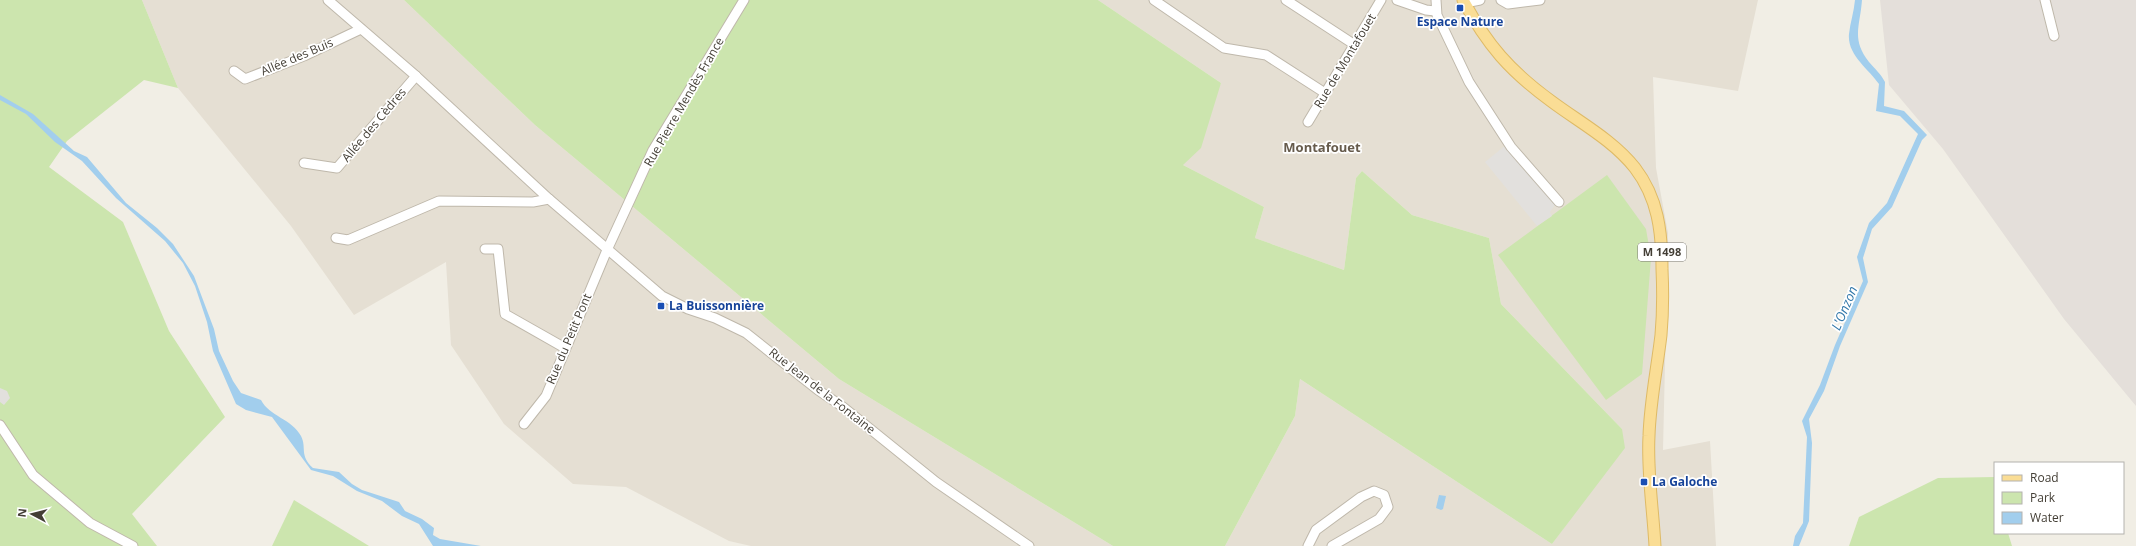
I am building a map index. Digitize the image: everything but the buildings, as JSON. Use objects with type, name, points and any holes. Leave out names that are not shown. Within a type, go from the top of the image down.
[{"type":"main road","name":"M 1498","points":[[1464,2],[1482,34],[1495,52],[1520,76],[1549,100],[1611,144],[1624,156],[1635,168],[1653,199],[1662,243],[1663,302],[1661,335],[1650,408],[1649,436],[1649,471],[1655,546]]},
{"type":"street","points":[[328,0],[416,76]]},
{"type":"street","name":"Rue Pierre Mendès France","points":[[607,250],[653,150],[744,0]]},
{"type":"street","points":[[1154,0],[1224,48],[1266,55],[1325,93]]},
{"type":"street","points":[[1286,0],[1355,45]]},
{"type":"street","name":"Rue de Montafouet","points":[[1308,122],[1381,0]]},
{"type":"street","points":[[1397,0],[1426,10],[1436,11]]},
{"type":"street","points":[[1436,0],[1436,11],[1469,82],[1511,147],[1559,202]]},
{"type":"street","points":[[1464,2],[1480,0]]},
{"type":"street","points":[[1501,0],[1508,4],[1540,0]]},
{"type":"street","points":[[2045,0],[2054,36]]},
{"type":"street","name":"Allée des Buis","points":[[234,71],[244,79],[304,56],[361,29]]},
{"type":"street","name":"Rue Jean de la Fontaine","points":[[416,76],[549,199],[662,296],[688,309],[715,318],[746,333],[818,390],[844,407],[936,482],[1029,546]]},
{"type":"street","name":"Allée des Cèdres","points":[[304,163],[338,168],[416,76]]},
{"type":"street","points":[[336,238],[348,240],[439,201],[533,202],[549,199]]},
{"type":"street","points":[[485,249],[498,249],[505,314],[565,348]]},
{"type":"street","name":"Rue du Petit Pont","points":[[524,424],[546,396],[607,250]]},
{"type":"street","points":[[0,425],[33,475],[90,523],[133,546]]},
{"type":"street","points":[[1308,546],[1316,530],[1361,497],[1374,491],[1384,495],[1388,507],[1379,519],[1332,546]]},
{"type":"shaded area","points":[[142,0],[404,0],[535,125],[839,379],[1113,546],[751,546],[729,541],[626,487],[573,484],[504,424],[451,345],[446,262],[354,315],[291,226],[178,88]]},
{"type":"shaded area","points":[[1098,0],[1758,0],[1738,91],[1653,77],[1656,168],[1668,233],[1663,450],[1710,441],[1716,546],[1225,546],[1295,416],[1300,379],[1552,544],[1566,525],[1622,429],[1501,304],[1489,238],[1412,215],[1362,171],[1356,178],[1344,270],[1255,238],[1264,207],[1183,165],[1221,83]]},
{"type":"shaded area","points":[[1880,0],[2136,0],[2136,406],[2064,319],[1943,149],[1889,85]]},
{"type":"shaded area","points":[[1506,145],[1555,205],[1550,212],[1552,216],[1537,226],[1485,162]]},
{"type":"shaded area","points":[[0,388],[7,391],[10,398],[4,405],[0,402]]},
{"type":"green space","points":[[0,0],[142,0],[178,88],[144,80],[67,141],[49,167],[123,222],[169,331],[225,417],[132,514],[157,546],[0,546]]},
{"type":"green space","points":[[404,0],[1098,0],[1221,83],[1201,148],[1183,165],[1264,207],[1255,238],[1344,270],[1356,178],[1362,171],[1412,215],[1489,238],[1501,304],[1622,429],[1625,448],[1552,544],[1300,379],[1295,416],[1225,546],[1113,546],[839,379],[535,125]]},
{"type":"green space","points":[[1607,175],[1646,229],[1651,258],[1642,374],[1606,400],[1498,255]]},
{"type":"green space","points":[[1994,477],[1994,534],[2008,534],[2012,546],[1849,546],[1859,517],[1938,478]]},
{"type":"green space","points":[[294,500],[369,546],[272,546]]},
{"type":"water","points":[[1855,0],[1862,0],[1858,39],[1863,54],[1885,82],[1884,106],[1904,111],[1927,135],[1922,140],[1892,207],[1872,229],[1863,258],[1868,282],[1840,346],[1824,391],[1809,419],[1812,443],[1809,521],[1799,546],[1793,546],[1795,536],[1803,523],[1807,437],[1802,421],[1820,385],[1835,345],[1863,281],[1857,257],[1869,223],[1887,203],[1918,134],[1900,116],[1876,111],[1879,84],[1855,55],[1849,42]]},
{"type":"water","points":[[0,95],[33,114],[74,151],[87,157],[126,203],[157,228],[173,244],[194,276],[214,329],[219,351],[233,381],[241,393],[261,400],[269,410],[297,430],[303,440],[306,459],[313,468],[339,472],[352,484],[362,490],[399,502],[405,511],[422,519],[434,528],[433,535],[440,539],[481,546],[433,546],[419,524],[402,516],[382,501],[357,491],[333,476],[311,470],[272,417],[246,410],[236,404],[213,351],[207,322],[195,286],[183,263],[165,241],[116,198],[82,161],[55,142],[26,114],[0,100]]},
{"type":"water","points":[[1439,495],[1446,496],[1443,509],[1441,510],[1436,508]]},
{"type":"place","name":"Espace Nature","points":[[1460,8]]},
{"type":"place","name":"La Buissonnière","points":[[661,306]]},
{"type":"place","name":"La Galoche","points":[[1644,482]]},
{"type":"district","name":"Montafouet","points":[[1322,147]]},
{"type":"water label","name":"L'Onzon","points":[[1844,308]]}]
